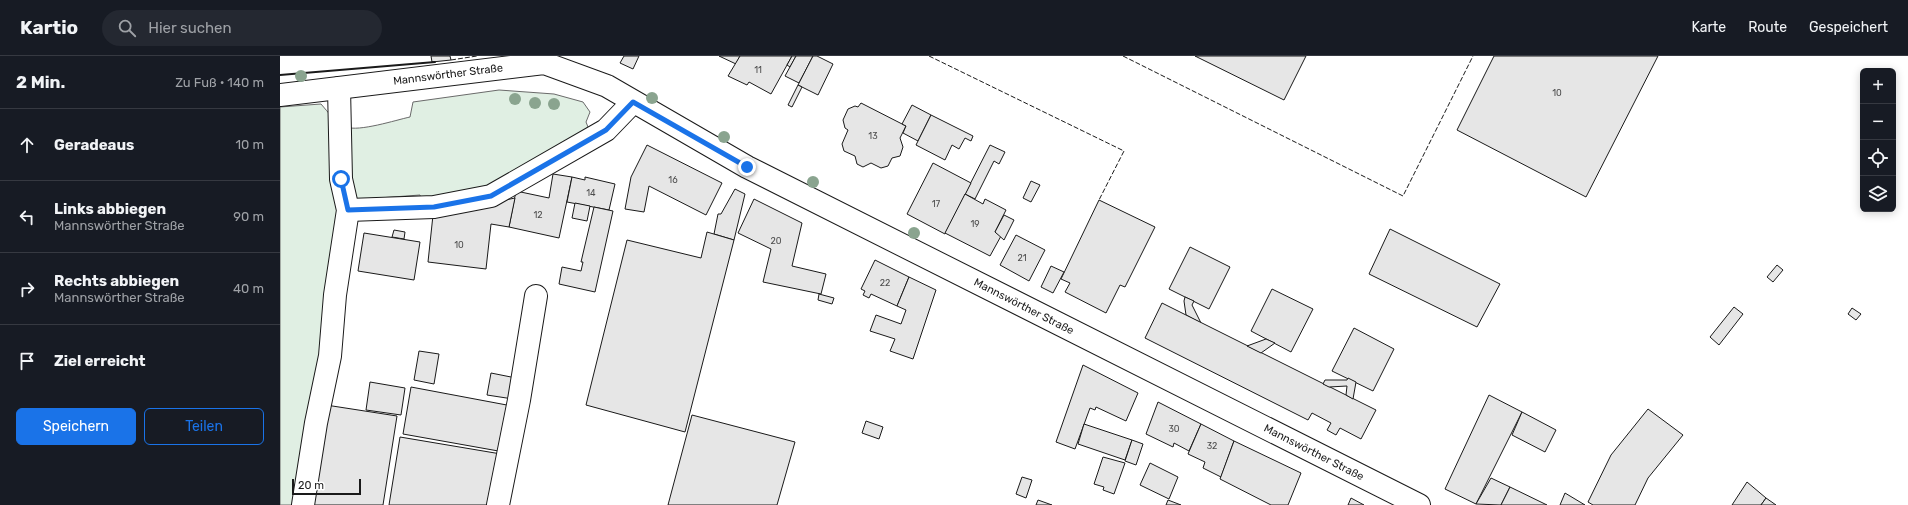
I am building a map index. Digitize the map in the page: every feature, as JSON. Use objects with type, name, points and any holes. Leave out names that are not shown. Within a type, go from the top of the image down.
[{"type":"street","name":"Mannswörther Straße","points":[[280,95],[544,59],[606,86],[754,170],[1419,505]]},
{"type":"street","points":[[303,505],[316,423],[330,356],[335,295],[348,210],[341,179],[339,88]]},
{"type":"street","points":[[348,210],[434,207],[491,196],[606,130],[633,102]]},
{"type":"street","points":[[498,505],[536,296]]},
{"type":"green space","points":[[499,90],[554,94],[583,102],[590,112],[586,122],[588,127],[567,144],[486,188],[422,202],[420,195],[365,199],[337,211],[304,505],[280,505],[280,107],[321,104],[332,117],[342,125],[352,128],[360,128],[410,117],[413,102]]},
{"type":"building","points":[[431,56],[450,56],[451,60],[432,62]]},
{"type":"building","points":[[624,56],[639,56],[633,69],[620,63]]},
{"type":"building","points":[[719,56],[740,56],[736,64]]},
{"type":"building","points":[[740,56],[792,56],[771,94],[749,82],[747,85],[728,76]]},
{"type":"building","points":[[792,56],[796,56],[790,67],[787,65]]},
{"type":"building","points":[[796,56],[813,56],[799,83],[785,76]]},
{"type":"building","points":[[813,56],[817,56],[833,64],[818,95],[798,85]]},
{"type":"building","points":[[1195,56],[1306,56],[1284,100]]},
{"type":"building","points":[[1494,56],[1658,56],[1586,197],[1457,130]]},
{"type":"building","points":[[798,85],[802,87],[792,107],[788,105]]},
{"type":"building","points":[[861,103],[906,126],[900,138],[903,147],[900,156],[892,158],[888,166],[881,168],[871,163],[863,167],[857,164],[855,156],[844,151],[842,144],[848,130],[845,128],[843,120],[848,109],[855,106],[858,107]]},
{"type":"building","points":[[912,105],[931,115],[918,141],[903,133],[906,126],[902,124]]},
{"type":"building","points":[[931,115],[973,136],[971,141],[965,138],[959,149],[952,145],[945,160],[916,145]]},
{"type":"building","points":[[647,145],[722,183],[706,215],[649,186],[644,212],[625,209],[631,177]]},
{"type":"building","points":[[990,145],[1005,152],[999,164],[994,161],[975,199],[965,194]]},
{"type":"building","points":[[933,163],[971,183],[945,234],[907,214]]},
{"type":"building","points":[[553,174],[572,177],[559,238],[509,227],[516,191],[549,198]]},
{"type":"building","points":[[572,177],[585,180],[585,177],[615,184],[609,210],[567,202]]},
{"type":"building","points":[[1031,181],[1040,185],[1031,202],[1023,198]]},
{"type":"building","points":[[735,189],[745,194],[734,240],[714,234],[718,214],[721,214]]},
{"type":"building","points":[[965,194],[983,204],[985,199],[1006,210],[995,232],[1001,236],[990,256],[945,233]]},
{"type":"building","points":[[515,198],[509,227],[491,224],[486,269],[428,262],[433,215]]},
{"type":"building","points":[[754,199],[802,223],[792,266],[826,274],[821,294],[763,282],[771,249],[738,233]]},
{"type":"building","points":[[1099,200],[1155,227],[1125,287],[1120,285],[1106,313],[1065,292],[1070,283],[1061,279]]},
{"type":"building","points":[[575,203],[590,206],[587,221],[572,218]]},
{"type":"building","points":[[594,207],[613,211],[595,292],[559,284],[562,267],[581,271],[583,262],[581,262]]},
{"type":"building","points":[[1004,215],[1014,220],[1004,240],[995,232]]},
{"type":"building","points":[[1390,229],[1500,284],[1477,327],[1369,274]]},
{"type":"building","points":[[394,230],[405,232],[404,239],[392,237]]},
{"type":"building","points":[[707,232],[734,240],[685,432],[586,405],[627,240],[701,258]]},
{"type":"building","points":[[364,233],[420,242],[414,280],[358,271]]},
{"type":"building","points":[[1016,235],[1045,250],[1029,281],[1000,265]]},
{"type":"building","points":[[1190,247],[1230,267],[1209,309],[1169,289]]},
{"type":"building","points":[[875,260],[909,277],[897,306],[871,294],[869,298],[863,295],[865,291],[861,289]]},
{"type":"building","points":[[1777,265],[1783,270],[1773,282],[1767,277]]},
{"type":"building","points":[[1051,266],[1064,272],[1053,293],[1041,287]]},
{"type":"building","points":[[909,277],[936,290],[913,359],[890,351],[895,339],[870,331],[876,315],[901,324],[906,310],[897,306]]},
{"type":"building","points":[[1272,289],[1313,309],[1291,352],[1251,331]]},
{"type":"building","points":[[819,294],[834,298],[832,304],[818,300]]},
{"type":"building","points":[[1185,297],[1194,301],[1192,305],[1201,323],[1186,315],[1184,301]]},
{"type":"building","points":[[1162,303],[1376,410],[1361,439],[1340,428],[1336,435],[1327,430],[1331,423],[1312,413],[1308,420],[1145,338]]},
{"type":"building","points":[[1734,307],[1743,314],[1719,345],[1710,337]]},
{"type":"building","points":[[1852,308],[1861,314],[1856,320],[1848,314]]},
{"type":"building","points":[[1354,328],[1394,349],[1373,391],[1332,371]]},
{"type":"building","points":[[1266,339],[1275,343],[1261,353],[1247,346]]},
{"type":"building","points":[[419,351],[439,354],[434,384],[414,380]]},
{"type":"building","points":[[1083,365],[1138,393],[1126,421],[1096,407],[1095,410],[1090,408],[1075,449],[1056,442]]},
{"type":"building","points":[[491,373],[516,378],[513,399],[487,395]]},
{"type":"building","points":[[1348,378],[1356,382],[1353,399],[1346,395],[1347,386],[1329,387],[1323,384],[1325,380],[1347,380]]},
{"type":"building","points":[[370,382],[405,388],[401,415],[366,410]]},
{"type":"building","points":[[411,387],[512,406],[504,452],[403,434]]},
{"type":"building","points":[[1489,395],[1522,412],[1476,504],[1445,489]]},
{"type":"building","points":[[1158,402],[1201,424],[1189,451],[1174,443],[1173,447],[1146,434]]},
{"type":"building","points":[[326,405],[397,416],[383,505],[311,505]]},
{"type":"building","points":[[1648,409],[1683,435],[1648,478],[1635,505],[1593,505],[1588,502],[1611,455]]},
{"type":"building","points":[[1522,412],[1556,430],[1545,452],[1512,435]]},
{"type":"building","points":[[692,415],[795,442],[777,505],[668,505]]},
{"type":"building","points":[[866,421],[883,427],[879,439],[862,433]]},
{"type":"building","points":[[1084,424],[1132,440],[1125,460],[1078,444]]},
{"type":"building","points":[[1201,424],[1234,441],[1221,477],[1203,468],[1205,462],[1188,454]]},
{"type":"building","points":[[400,437],[501,454],[492,505],[389,505]]},
{"type":"building","points":[[1132,440],[1143,444],[1136,465],[1125,461]]},
{"type":"building","points":[[1234,441],[1301,473],[1288,505],[1271,505],[1220,479]]},
{"type":"building","points":[[1103,457],[1125,463],[1114,494],[1103,490],[1104,487],[1094,484]]},
{"type":"building","points":[[1150,463],[1178,477],[1169,499],[1140,485]]},
{"type":"building","points":[[1022,477],[1032,480],[1026,498],[1016,494]]},
{"type":"building","points":[[1491,478],[1510,487],[1501,505],[1476,504]]},
{"type":"building","points":[[1747,482],[1766,498],[1761,505],[1732,505]]},
{"type":"building","points":[[1510,487],[1547,505],[1501,505]]},
{"type":"building","points":[[1565,493],[1585,505],[1560,505]]},
{"type":"building","points":[[1351,498],[1364,505],[1348,505]]},
{"type":"building","points":[[1766,498],[1776,505],[1761,505]]},
{"type":"building","points":[[1038,500],[1052,505],[1036,505]]},
{"type":"building","points":[[1168,500],[1181,505],[1166,505]]},
{"type":"fence","points":[[451,60],[477,56]]},
{"type":"fence","points":[[929,56],[1124,151],[1099,200]]},
{"type":"fence","points":[[1123,56],[1403,196],[1473,56]]},
{"type":"wall","points":[[280,75],[435,62]]},
{"type":"route","points":[[341,179],[348,210],[434,207],[491,196],[606,130],[633,102],[747,167]]}]
